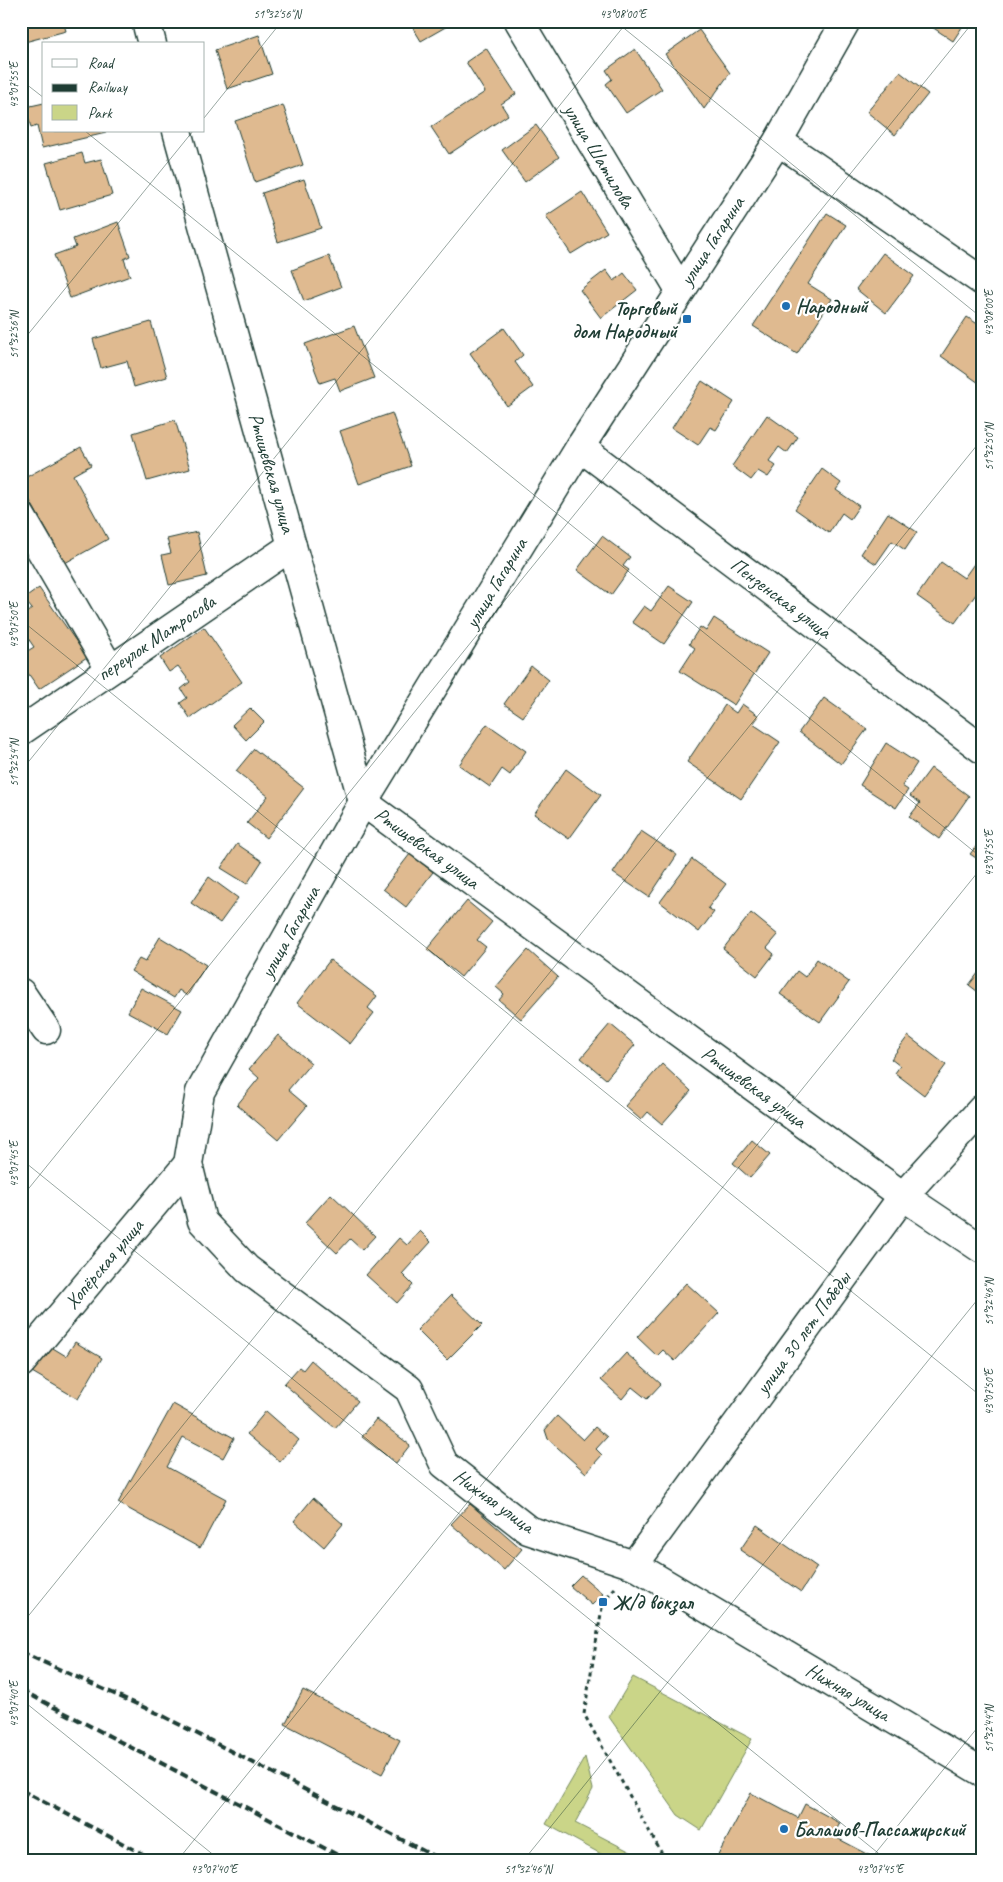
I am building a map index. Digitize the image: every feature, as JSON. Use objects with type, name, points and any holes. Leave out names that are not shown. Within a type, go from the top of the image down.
[{"type":"street","points":[[146,21],[151,42]]},
{"type":"street","name":"улица Шатилова","points":[[519,21],[680,290]]},
{"type":"street","name":"улица Гагарина","points":[[188,1164],[200,1092],[363,802],[580,447],[778,141],[846,21]]},
{"type":"street","name":"Ртищевская улица","points":[[176,132],[363,802],[903,1196],[982,1249]]},
{"type":"street","points":[[778,141],[982,282]]},
{"type":"street","name":"Пензенская улица","points":[[580,447],[982,749]]},
{"type":"street","points":[[21,516],[110,670]]},
{"type":"street","name":"переулок Матросова","points":[[21,731],[292,546]]},
{"type":"street","points":[[21,993],[46,1030]]},
{"type":"street","name":"улица 30 лет Победы","points":[[634,1565],[903,1196],[982,1109]]},
{"type":"street","name":"Хопёрская улица","points":[[21,1363],[188,1164]]},
{"type":"street","name":"Нижняя улица","points":[[188,1164],[202,1221],[247,1269],[409,1389],[444,1464],[528,1530],[634,1565],[982,1772]]},
{"type":"path","points":[[634,1565],[603,1602],[584,1714],[666,1861]]},
{"type":"green space","points":[[633,1677],[752,1739],[701,1830],[678,1815],[609,1717]]},
{"type":"green space","points":[[585,1757],[593,1789],[575,1823],[648,1861],[614,1861],[546,1824]]},
{"type":"building","points":[[21,21],[63,21],[66,31],[21,43]]},
{"type":"building","points":[[409,21],[456,21],[421,41]]},
{"type":"building","points":[[923,21],[966,21],[953,41]]},
{"type":"building","points":[[699,30],[730,73],[704,109],[665,54]]},
{"type":"building","points":[[259,35],[272,74],[227,89],[215,50]]},
{"type":"building","points":[[486,48],[516,94],[501,104],[508,115],[449,154],[431,127],[485,92],[466,62]]},
{"type":"building","points":[[635,49],[662,89],[626,113],[606,84],[612,79],[606,70]]},
{"type":"building","points":[[900,72],[928,94],[895,135],[867,112]]},
{"type":"building","points":[[42,103],[42,132],[106,133],[42,148],[37,126],[31,128],[26,107]]},
{"type":"building","points":[[283,105],[303,165],[255,182],[235,121]]},
{"type":"building","points":[[536,125],[559,157],[525,182],[502,150]]},
{"type":"building","points":[[82,153],[85,163],[101,159],[112,195],[60,210],[46,163]]},
{"type":"building","points":[[304,179],[321,228],[278,242],[262,193]]},
{"type":"building","points":[[582,192],[607,232],[571,254],[546,216]]},
{"type":"building","points":[[827,213],[846,225],[808,284],[832,299],[797,354],[753,326]]},
{"type":"building","points":[[118,222],[130,256],[124,259],[130,276],[70,298],[54,255],[76,247],[73,239]]},
{"type":"building","points":[[883,253],[914,276],[886,313],[856,289]]},
{"type":"building","points":[[329,256],[341,287],[304,301],[292,270]]},
{"type":"building","points":[[606,270],[614,281],[624,273],[637,290],[601,318],[580,290]]},
{"type":"building","points":[[967,317],[982,327],[982,379],[979,383],[941,356]]},
{"type":"building","points":[[151,322],[167,377],[134,387],[127,361],[101,368],[93,339]]},
{"type":"building","points":[[354,326],[374,378],[340,391],[335,378],[320,383],[305,344]]},
{"type":"building","points":[[504,328],[523,355],[515,362],[533,387],[507,406],[470,353]]},
{"type":"building","points":[[702,381],[734,402],[716,430],[710,427],[698,445],[672,428]]},
{"type":"building","points":[[392,413],[411,466],[359,484],[340,431]]},
{"type":"building","points":[[767,415],[798,437],[787,453],[779,447],[769,461],[776,466],[768,477],[758,471],[751,480],[732,466]]},
{"type":"building","points":[[175,420],[190,469],[147,481],[133,433]]},
{"type":"building","points":[[81,447],[91,465],[73,475],[108,539],[65,563],[21,485],[21,480]]},
{"type":"building","points":[[822,469],[841,483],[836,490],[859,506],[850,519],[842,513],[829,533],[795,509]]},
{"type":"building","points":[[888,513],[917,532],[905,550],[892,541],[876,564],[861,554]]},
{"type":"building","points":[[197,532],[207,576],[169,585],[162,555],[171,553],[167,539]]},
{"type":"building","points":[[602,536],[630,557],[623,566],[629,570],[611,595],[577,570]]},
{"type":"building","points":[[976,561],[982,565],[982,586],[955,623],[917,596],[941,562],[964,578]]},
{"type":"building","points":[[669,586],[693,602],[664,644],[632,622],[644,606],[651,611]]},
{"type":"building","points":[[39,588],[87,657],[39,689],[21,663],[21,655],[34,647],[21,628],[21,616],[32,609],[24,599]]},
{"type":"building","points":[[714,618],[768,653],[734,705],[680,671],[695,648],[689,644],[700,627],[706,631]]},
{"type":"building","points":[[204,627],[242,682],[190,718],[180,703],[187,698],[181,689],[190,682],[178,666],[169,672],[160,658]]},
{"type":"building","points":[[531,666],[549,680],[523,717],[504,704]]},
{"type":"building","points":[[824,698],[867,729],[841,764],[799,732]]},
{"type":"building","points":[[742,704],[759,716],[753,724],[780,742],[741,799],[687,762],[725,705],[736,713]]},
{"type":"building","points":[[250,708],[264,722],[246,740],[232,725]]},
{"type":"building","points":[[487,724],[526,751],[510,775],[502,769],[490,787],[459,765]]},
{"type":"building","points":[[886,743],[917,763],[902,786],[908,790],[896,808],[860,785]]},
{"type":"building","points":[[254,749],[304,788],[266,838],[247,823],[268,796],[236,771]]},
{"type":"building","points":[[931,768],[969,796],[939,839],[909,817],[920,803],[910,796]]},
{"type":"building","points":[[566,769],[601,795],[569,839],[534,814]]},
{"type":"building","points":[[641,831],[677,855],[649,897],[613,873]]},
{"type":"building","points":[[982,839],[982,862],[970,854]]},
{"type":"building","points":[[237,844],[262,861],[247,884],[221,868]]},
{"type":"building","points":[[410,854],[433,872],[406,907],[383,889]]},
{"type":"building","points":[[692,859],[726,884],[708,908],[714,912],[699,932],[660,902]]},
{"type":"building","points":[[209,877],[238,898],[220,923],[191,903]]},
{"type":"building","points":[[467,901],[492,922],[477,940],[486,947],[461,977],[427,949]]},
{"type":"building","points":[[751,913],[778,935],[767,948],[774,954],[757,976],[723,949]]},
{"type":"building","points":[[160,937],[206,965],[187,996],[179,990],[174,998],[131,971],[139,959],[145,962]]},
{"type":"building","points":[[528,950],[558,977],[521,1019],[499,1000],[504,994],[496,987]]},
{"type":"building","points":[[817,959],[849,982],[820,1022],[780,994],[797,971],[805,977]]},
{"type":"building","points":[[330,960],[377,996],[368,1008],[374,1013],[350,1044],[297,1003]]},
{"type":"building","points":[[982,968],[982,995],[969,985]]},
{"type":"building","points":[[141,988],[182,1010],[168,1034],[128,1012]]},
{"type":"building","points":[[610,1024],[635,1045],[606,1079],[581,1058]]},
{"type":"building","points":[[278,1035],[311,1063],[288,1090],[307,1106],[278,1140],[237,1105],[259,1078],[249,1069]]},
{"type":"building","points":[[908,1036],[946,1065],[924,1095],[895,1073],[900,1066],[891,1059]]},
{"type":"building","points":[[662,1064],[691,1091],[662,1124],[648,1112],[641,1120],[625,1106]]},
{"type":"building","points":[[752,1140],[770,1155],[750,1178],[733,1163]]},
{"type":"building","points":[[331,1194],[375,1236],[362,1250],[350,1239],[337,1253],[305,1223]]},
{"type":"building","points":[[420,1231],[431,1242],[402,1274],[413,1285],[397,1303],[366,1275],[399,1238],[407,1245]]},
{"type":"building","points":[[686,1283],[719,1313],[675,1361],[663,1350],[657,1356],[637,1337]]},
{"type":"building","points":[[451,1295],[482,1325],[447,1360],[417,1330]]},
{"type":"building","points":[[75,1342],[102,1358],[78,1399],[32,1372],[48,1345],[66,1356]]},
{"type":"building","points":[[626,1353],[661,1384],[647,1399],[632,1387],[622,1399],[601,1380]]},
{"type":"building","points":[[311,1360],[358,1401],[335,1428],[284,1384],[299,1367],[303,1370]]},
{"type":"building","points":[[173,1404],[234,1438],[223,1458],[183,1437],[167,1467],[226,1499],[200,1548],[118,1503]]},
{"type":"building","points":[[266,1411],[299,1440],[280,1462],[247,1434]]},
{"type":"building","points":[[557,1416],[583,1440],[595,1427],[607,1437],[596,1449],[602,1455],[586,1473],[548,1439],[545,1430]]},
{"type":"building","points":[[376,1419],[410,1445],[396,1463],[362,1437]]},
{"type":"building","points":[[313,1498],[343,1524],[324,1547],[294,1521]]},
{"type":"building","points":[[470,1504],[522,1549],[504,1570],[451,1524]]},
{"type":"building","points":[[757,1525],[817,1567],[801,1592],[740,1550]]},
{"type":"building","points":[[581,1575],[603,1594],[592,1605],[570,1586]]},
{"type":"building","points":[[303,1690],[400,1740],[382,1774],[285,1724]]},
{"type":"building","name":"Балашов-Пассажирский","points":[[751,1793],[798,1818],[805,1804],[840,1823],[833,1836],[881,1861],[715,1861]]},
{"type":"railway","points":[[21,1652],[161,1715],[443,1861]]},
{"type":"railway","points":[[21,1690],[349,1861]]},
{"type":"railway","points":[[21,1790],[156,1861]]},
{"type":"place","name":"Народный","points":[[786,306]]},
{"type":"place","name":"Торговый дом Народный","points":[[687,319]]},
{"type":"place","name":"Ж/д вокзал","points":[[603,1602]]},
{"type":"place","name":"Балашов-Пассажирский","points":[[784,1829]]}]
